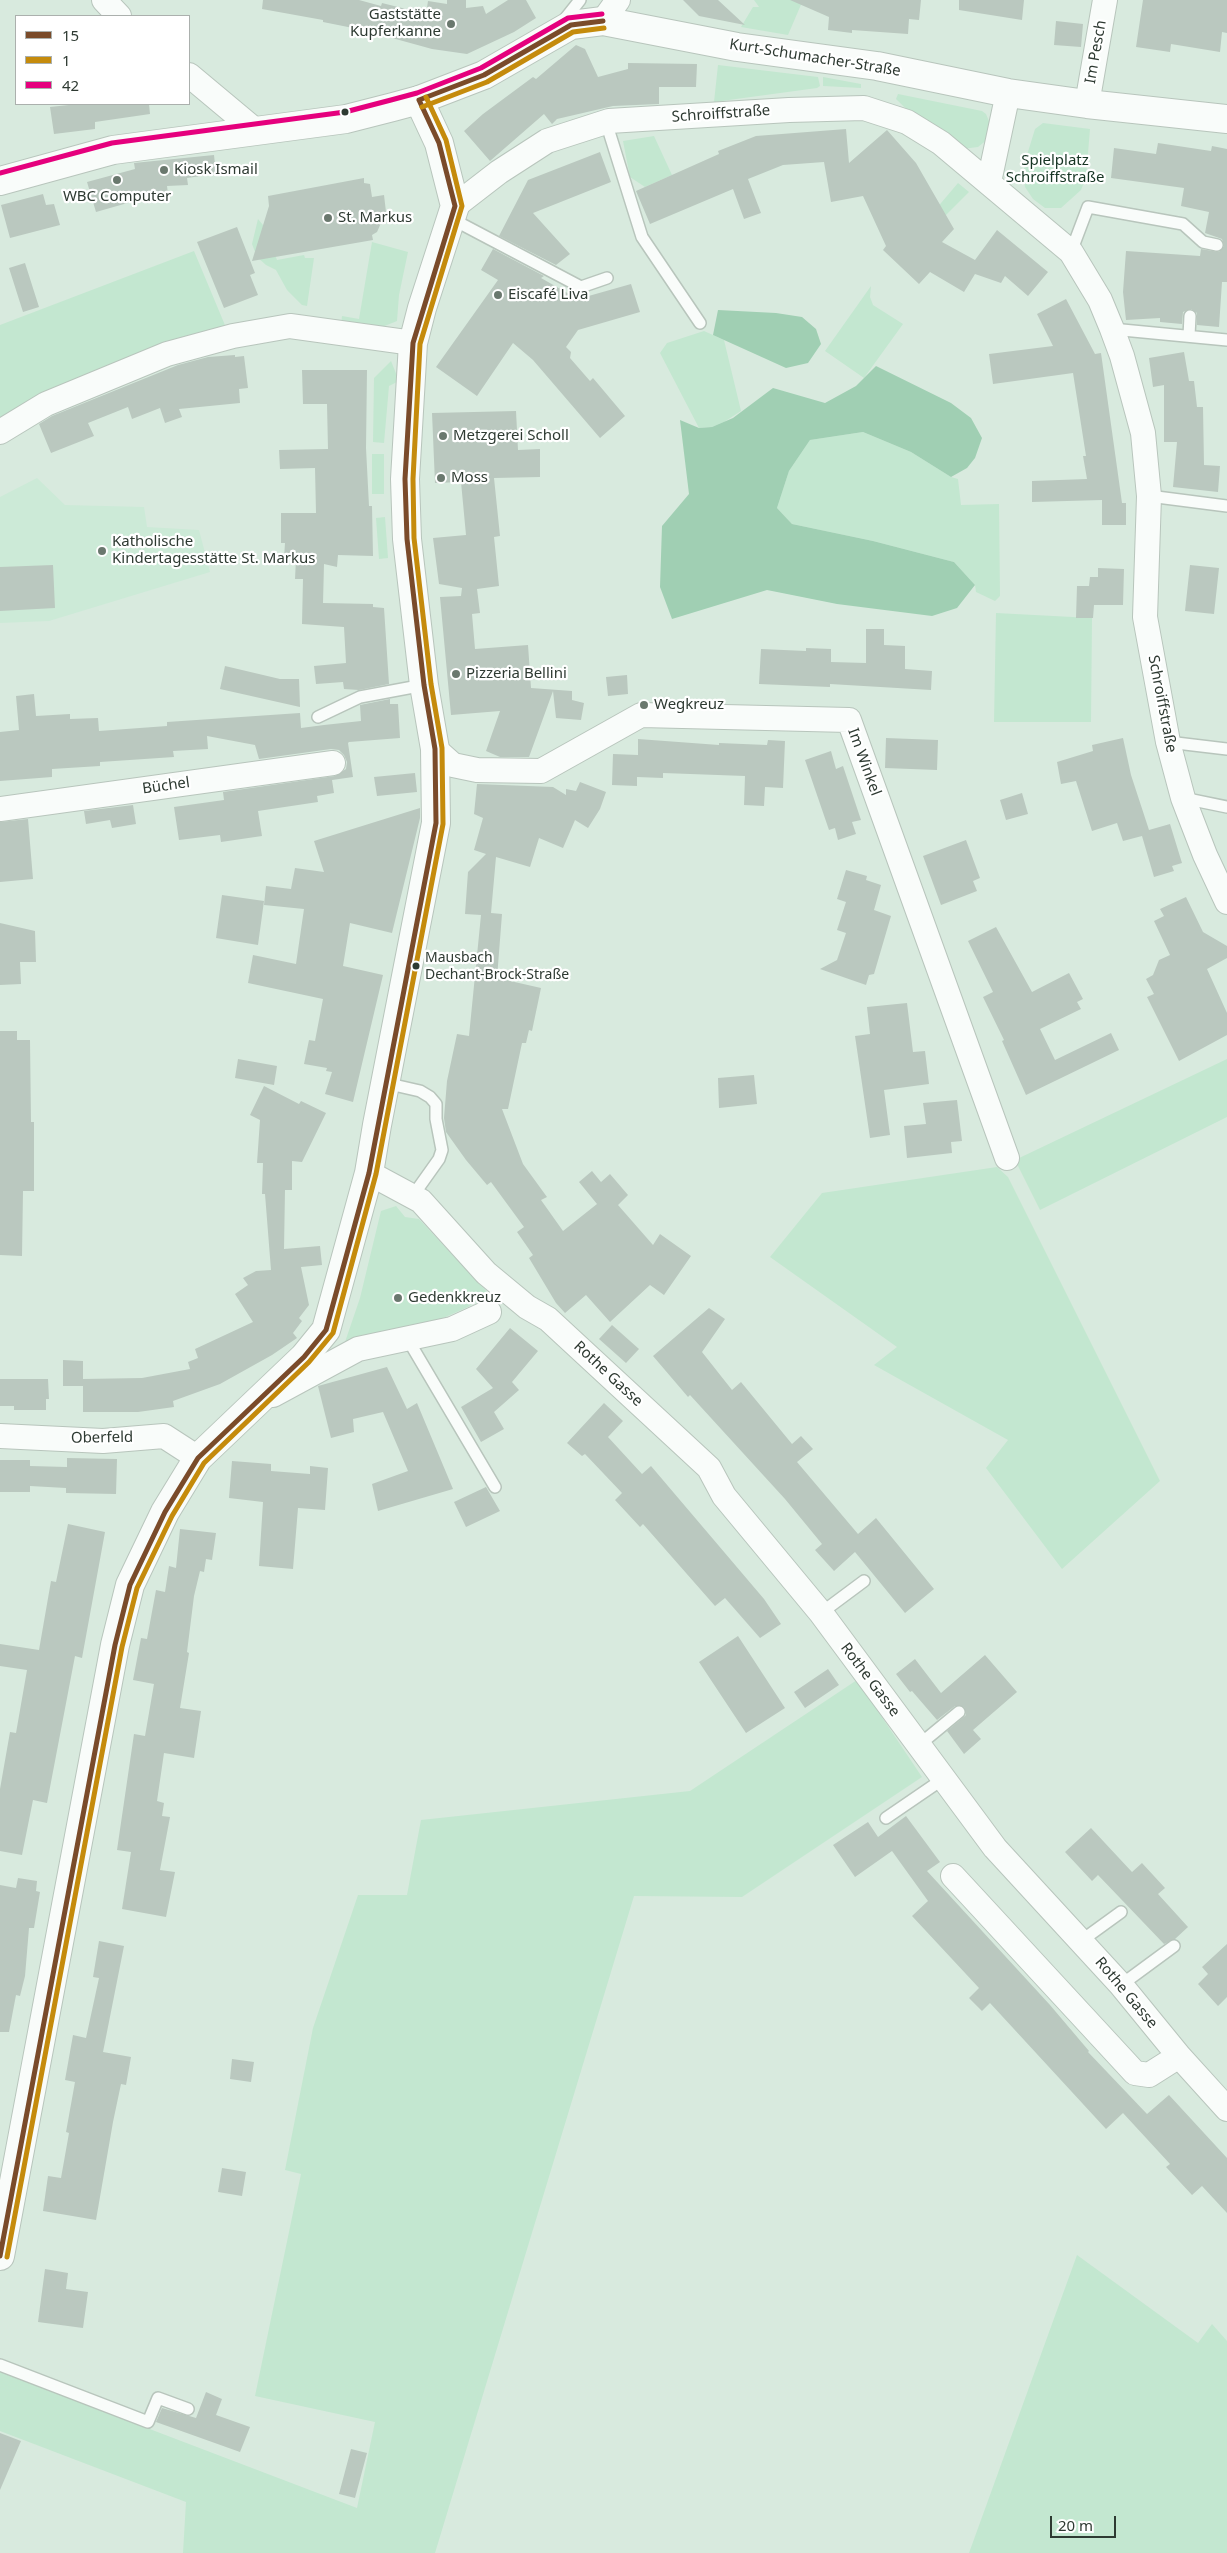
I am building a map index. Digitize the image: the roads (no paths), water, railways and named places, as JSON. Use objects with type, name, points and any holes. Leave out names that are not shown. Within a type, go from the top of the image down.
[{"type":"street","points":[[104,0],[118,15]]},
{"type":"street","name":"Im Pesch","points":[[1087,104],[1106,0]]},
{"type":"street","name":"Kurt-Schumacher-Straße","points":[[0,181],[114,150],[346,119],[419,100],[484,75],[571,25],[610,10],[737,47],[877,66],[1008,93],[1087,104],[1227,119]]},
{"type":"street","points":[[190,76],[256,131]]},
{"type":"street","points":[[989,182],[1008,93]]},
{"type":"street","points":[[0,2256],[114,1645],[130,1585],[165,1512],[198,1458],[304,1357],[326,1330],[369,1174],[436,823],[435,749],[424,685],[407,539],[405,479],[413,343],[432,273],[453,213],[439,143],[419,100]]},
{"type":"street","name":"Schroiffstraße","points":[[453,213],[499,172],[547,141],[606,122],[788,110],[864,108],[907,122],[941,143],[1071,252],[1100,300],[1112,329],[1122,356],[1143,433],[1150,496],[1145,617],[1168,742],[1183,798],[1205,855],[1227,902]]},
{"type":"street","points":[[0,432],[46,404],[167,354],[233,336],[290,326],[413,343]]},
{"type":"street","name":"Im Winkel","points":[[435,749],[453,765],[477,770],[541,771],[641,715],[849,720],[1007,1158]]},
{"type":"street","name":"Büchel","points":[[0,809],[333,763]]},
{"type":"street","points":[[369,1174],[412,1197]]},
{"type":"street","name":"Rothe Gasse","points":[[412,1197],[421,1201],[486,1273],[526,1307],[548,1319],[709,1468],[724,1496],[820,1613],[995,1848],[1121,1985],[1179,2056],[1227,2108]]},
{"type":"street","points":[[248,1409],[358,1349],[452,1329],[489,1312]]},
{"type":"street","name":"Oberfeld","points":[[0,1436],[103,1441],[164,1436],[198,1458]]},
{"type":"street","points":[[953,1876],[1135,2073],[1148,2075],[1179,2056]]},
{"type":"lane","points":[[552,36],[580,0]]},
{"type":"lane","points":[[606,122],[642,237],[700,323]]},
{"type":"lane","points":[[1071,252],[1088,208],[1183,224],[1203,242],[1217,246]]},
{"type":"lane","points":[[453,213],[581,287],[607,278]]},
{"type":"lane","points":[[1189,336],[1190,316]]},
{"type":"lane","points":[[1112,329],[1227,340]]},
{"type":"lane","points":[[1150,496],[1227,506]]},
{"type":"lane","points":[[318,717],[360,697],[424,685]]},
{"type":"lane","points":[[1168,742],[1227,749]]},
{"type":"lane","points":[[1183,798],[1227,807]]},
{"type":"lane","points":[[385,1083],[420,1091],[430,1097],[436,1104],[436,1119],[442,1150],[439,1159],[412,1197]]},
{"type":"lane","points":[[407,1338],[495,1487]]},
{"type":"lane","points":[[820,1613],[864,1581]]},
{"type":"lane","points":[[919,1745],[959,1712]]},
{"type":"lane","points":[[886,1818],[943,1779]]},
{"type":"lane","points":[[1081,1942],[1121,1912]]},
{"type":"lane","points":[[1121,1985],[1174,1946]]},
{"type":"lane","points":[[0,2365],[148,2422],[158,2398],[188,2410]]},
{"type":"place","name":"Gaststätte Kupferkanne","points":[[451,24]]},
{"type":"place","name":"Kiosk Ismail","points":[[164,170]]},
{"type":"place","name":"WBC Computer","points":[[117,180]]},
{"type":"place","name":"St. Markus","points":[[328,218]]},
{"type":"place","name":"Eiscafé Liva","points":[[498,295]]},
{"type":"place","name":"Metzgerei Scholl","points":[[443,436]]},
{"type":"place","name":"Moss","points":[[441,478]]},
{"type":"place","name":"Katholische Kindertagesstätte St. Markus","points":[[102,551]]},
{"type":"place","name":"Pizzeria Bellini","points":[[456,674]]},
{"type":"place","name":"Wegkreuz","points":[[644,705]]},
{"type":"place","name":"Mausbach Dechant-Brock-Straße","points":[[416,966]]},
{"type":"place","name":"Gedenkkreuz","points":[[398,1298]]},
{"type":"park label","name":"Spielplatz Schroiffstraße","points":[[1055,170]]}]
